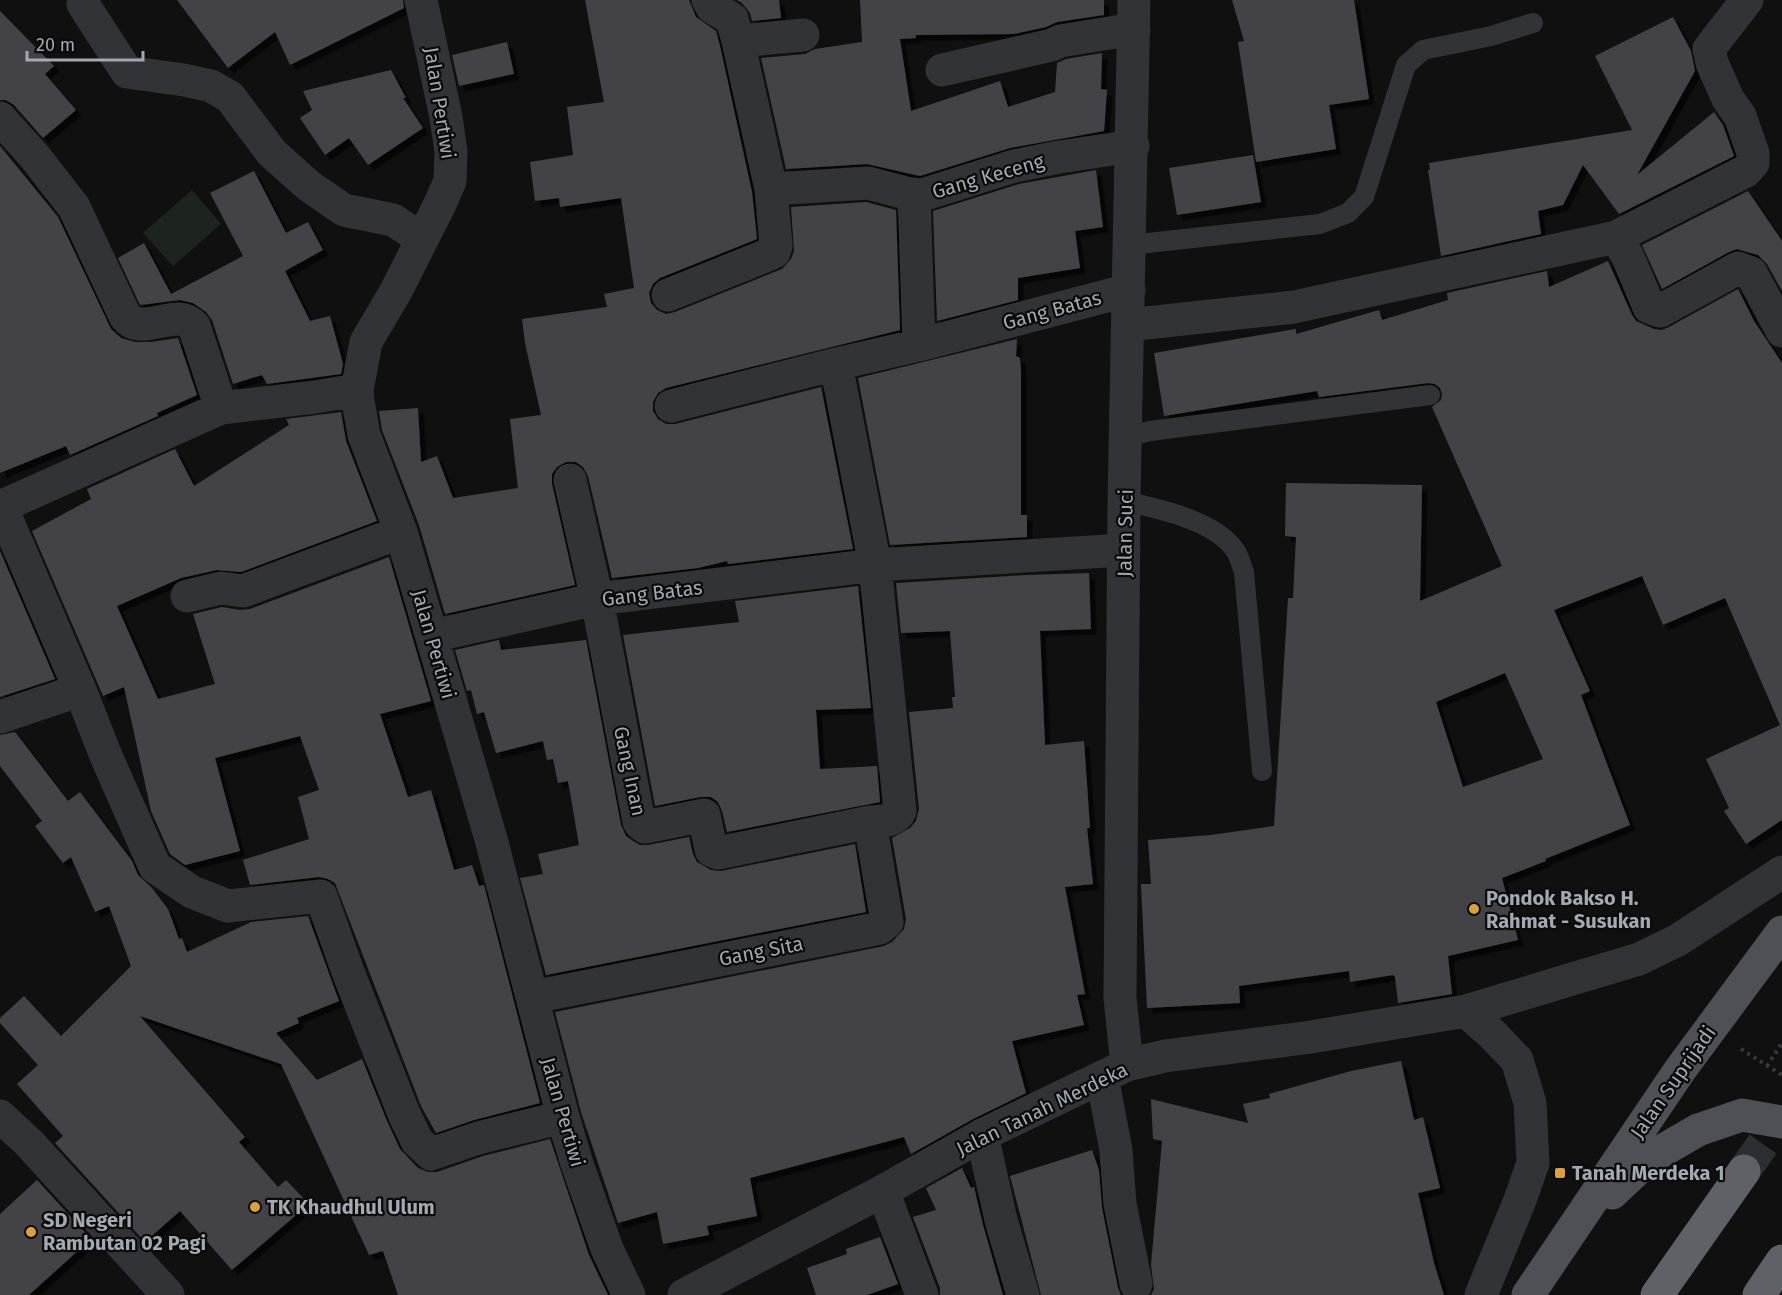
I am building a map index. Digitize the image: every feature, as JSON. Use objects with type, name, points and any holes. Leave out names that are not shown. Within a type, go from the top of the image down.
[{"type":"highway","points":[[1657,1295],[1744,1171]]},
{"type":"highway","points":[[1759,1295],[1782,1261]]},
{"type":"main road","name":"Jalan Suprijadi","points":[[1528,1295],[1680,1070],[1782,932]]},
{"type":"main road","points":[[1571,1231],[1648,1159],[1698,1130],[1742,1114],[1782,1122]]},
{"type":"street","name":"Jalan Pertiwi","points":[[421,0],[446,117],[451,152],[450,181],[396,291],[366,342],[357,390],[364,435],[401,532],[491,839],[562,1117],[607,1250],[629,1295]]},
{"type":"street","points":[[669,295],[774,252],[776,246],[771,189],[732,19],[715,10],[708,0]]},
{"type":"street","points":[[1128,325],[1294,307],[1616,237],[1746,171],[1754,163],[1753,153],[1740,116],[1728,99],[1712,63],[1709,49],[1747,0]]},
{"type":"street","points":[[83,4],[127,72],[211,86],[230,97],[272,153],[309,186],[344,210],[393,220],[422,239]]},
{"type":"street","points":[[942,70],[1052,45],[1134,14]]},
{"type":"street","name":"Jalan Suci","points":[[1134,14],[1124,501],[1120,998],[1115,1071],[1116,1150],[1120,1204],[1136,1284]]},
{"type":"street","points":[[738,41],[803,34]]},
{"type":"street","points":[[0,118],[35,157],[74,207],[125,316],[132,322],[140,324],[181,319],[190,321],[194,326],[221,408]]},
{"type":"street","name":"Gang Keceng","points":[[771,189],[868,183],[914,194],[931,193],[1014,166],[1133,146]]},
{"type":"street","points":[[914,194],[919,345]]},
{"type":"street","points":[[1616,237],[1628,257],[1649,307],[1660,311],[1738,268],[1751,273],[1782,331]]},
{"type":"street","name":"Gang Batas","points":[[671,406],[1129,290]]},
{"type":"street","points":[[836,364],[875,565],[900,812],[890,820],[870,822]]},
{"type":"street","points":[[357,390],[315,398],[221,408],[0,506],[155,867],[192,892],[228,906],[321,896],[404,1114],[417,1141],[431,1154],[478,1138],[562,1117]]},
{"type":"street","points":[[570,480],[597,599]]},
{"type":"street","points":[[187,596],[221,588],[243,591],[401,532]]},
{"type":"street","name":"Gang Batas","points":[[432,636],[597,599],[875,565],[1124,550]]},
{"type":"street","name":"Gang Inan","points":[[597,599],[639,822],[643,826],[704,815],[711,850],[718,853],[870,822]]},
{"type":"street","points":[[0,717],[80,690]]},
{"type":"street","name":"Gang Sita","points":[[533,997],[880,928],[887,922],[870,822]]},
{"type":"street","name":"Jalan Tanah Merdeka","points":[[698,1291],[982,1135],[1115,1071],[1165,1056],[1311,1037],[1466,1011],[1639,958],[1678,940],[1782,872]]},
{"type":"street","points":[[1466,1011],[1516,1060],[1530,1102],[1533,1163],[1481,1295]]},
{"type":"street","points":[[0,1116],[29,1143],[168,1295]]},
{"type":"street","points":[[982,1135],[1001,1220],[1023,1295]]},
{"type":"street","points":[[883,1191],[922,1295]]},
{"type":"lane","points":[[1130,245],[1320,224],[1348,213],[1364,197],[1406,65],[1423,50],[1491,36],[1533,23]]},
{"type":"lane","points":[[1126,437],[1150,431],[1430,395]]},
{"type":"lane","points":[[1124,501],[1153,507],[1201,524],[1218,532],[1237,553],[1244,572],[1262,771]]},
{"type":"path","points":[[1709,1029],[1782,1075]]},
{"type":"path","points":[[1767,1066],[1782,1043]]},
{"type":"shaded area","points":[[192,190],[221,224],[173,266],[143,233]]},
{"type":"building","points":[[177,0],[403,0],[404,8],[290,65],[275,32],[228,68]]},
{"type":"building","points":[[585,0],[689,0],[696,17],[716,31],[720,46],[752,192],[757,239],[660,278],[653,284],[649,293],[651,303],[657,310],[666,314],[675,312],[782,269],[791,259],[794,251],[791,207],[866,202],[896,210],[900,330],[666,388],[658,393],[653,402],[653,411],[658,419],[666,424],[675,424],[821,387],[853,549],[728,564],[727,561],[698,568],[612,578],[588,476],[583,467],[576,462],[566,462],[557,467],[552,474],[552,484],[575,585],[445,614],[419,525],[382,430],[379,411],[418,408],[421,462],[437,456],[453,498],[518,488],[510,419],[541,415],[522,319],[607,307],[604,294],[634,288],[621,198],[560,207],[559,198],[535,201],[530,162],[573,155],[567,107],[604,102]]},
{"type":"building","points":[[737,0],[779,0],[781,18],[752,21],[750,13]]},
{"type":"building","points":[[860,0],[1104,0],[1104,15],[1057,22],[1046,27],[1014,34],[916,35],[916,38],[900,39],[911,111],[1000,81],[1008,107],[1055,92],[1057,63],[1066,59],[1102,53],[1101,89],[1107,90],[1104,131],[1010,148],[920,176],[867,164],[786,169],[761,58],[805,54],[815,49],[862,42]]},
{"type":"building","points":[[1232,0],[1354,0],[1369,99],[1329,105],[1336,149],[1256,162],[1238,42],[1244,41]]},
{"type":"building","points":[[0,11],[54,66],[45,74],[76,110],[43,138],[14,105],[6,100],[0,100]]},
{"type":"building","points":[[1673,17],[1691,51],[1695,71],[1637,175],[1714,112],[1723,125],[1734,156],[1619,214],[1583,165],[1563,205],[1538,211],[1541,234],[1441,256],[1428,170],[1430,170],[1429,163],[1632,130],[1595,56]]},
{"type":"building","points":[[507,42],[514,74],[459,86],[452,55]]},
{"type":"building","points":[[391,70],[406,98],[403,98],[423,128],[368,165],[349,138],[325,155],[300,118],[312,110],[303,91]]},
{"type":"building","points":[[0,146],[58,217],[111,329],[121,338],[135,342],[178,338],[197,395],[157,413],[158,416],[70,455],[66,446],[0,473]]},
{"type":"building","points":[[1253,155],[1261,202],[1177,215],[1169,168]]},
{"type":"building","points":[[1096,170],[1103,227],[1075,231],[1080,268],[1018,278],[1018,300],[937,321],[933,211],[1019,184]]},
{"type":"building","points":[[254,171],[286,233],[308,222],[323,250],[285,271],[310,321],[330,316],[343,364],[341,374],[267,384],[262,375],[233,384],[212,320],[206,312],[193,303],[180,300],[140,305],[118,258],[144,243],[171,294],[243,256],[210,193]]},
{"type":"building","points":[[1748,191],[1782,241],[1782,291],[1767,264],[1758,255],[1737,249],[1662,289],[1642,245]]},
{"type":"building","points":[[1608,261],[1636,321],[1662,330],[1738,289],[1754,321],[1782,363],[1782,820],[1746,844],[1724,811],[1729,808],[1706,759],[1780,725],[1725,598],[1663,625],[1642,576],[1554,610],[1590,691],[1581,695],[1630,825],[1502,878],[1518,940],[1448,956],[1452,994],[1398,1003],[1393,975],[1350,982],[1349,971],[1239,986],[1240,1003],[1147,1008],[1141,884],[1151,884],[1148,840],[1211,835],[1274,826],[1288,598],[1293,598],[1296,537],[1285,536],[1286,483],[1422,485],[1420,601],[1502,566],[1432,407],[1441,400],[1442,394],[1440,388],[1435,384],[1319,397],[1317,391],[1164,416],[1154,353],[1296,329],[1296,334],[1379,310],[1382,320],[1448,300],[1447,293],[1547,271],[1549,287]],"holes":[[[1505,673],[1543,759],[1463,787],[1436,702]]]},
{"type":"building","points":[[1017,339],[1016,356],[1020,358],[1021,372],[1021,515],[1027,515],[1027,537],[890,545],[858,378]]},
{"type":"building","points":[[341,412],[346,441],[377,521],[241,572],[217,570],[181,578],[117,606],[158,699],[215,684],[193,614],[222,607],[250,609],[389,557],[431,701],[380,714],[408,797],[431,790],[454,870],[472,865],[479,886],[484,885],[540,1103],[474,1120],[436,1133],[421,1106],[335,883],[319,877],[250,885],[243,860],[309,839],[298,797],[319,790],[300,736],[215,758],[240,851],[185,865],[170,854],[151,811],[124,687],[103,696],[32,531],[91,499],[87,489],[175,449],[194,486],[289,425],[286,419]]},
{"type":"building","points":[[0,551],[55,679],[0,697]]},
{"type":"building","points":[[1089,573],[1091,629],[1040,631],[1045,745],[1084,741],[1090,828],[1087,828],[1093,884],[1065,887],[1085,994],[1077,995],[1084,1025],[1012,1041],[1026,1093],[973,1119],[911,1154],[904,1137],[750,1178],[757,1216],[707,1226],[709,1235],[663,1244],[657,1212],[618,1223],[581,1112],[555,1012],[884,946],[892,942],[904,929],[906,919],[892,838],[910,828],[916,821],[919,809],[909,712],[953,708],[952,697],[955,697],[950,631],[901,633],[896,583]]},
{"type":"building","points":[[858,586],[871,708],[816,710],[820,769],[877,766],[880,802],[727,832],[718,802],[711,797],[655,806],[623,635],[739,622],[735,601]]},
{"type":"building","points":[[499,640],[501,650],[586,640],[621,825],[626,836],[640,845],[689,837],[697,862],[711,870],[721,871],[855,844],[866,912],[546,975],[520,878],[543,874],[538,854],[579,845],[568,781],[558,783],[553,759],[547,760],[543,741],[496,753],[484,712],[477,714],[471,690],[467,691],[455,650]]},
{"type":"building","points":[[15,732],[68,801],[80,792],[132,861],[138,875],[152,888],[168,909],[179,939],[182,938],[187,952],[251,922],[308,916],[339,1001],[297,1018],[299,1023],[276,1033],[317,1080],[362,1059],[400,1149],[418,1168],[428,1172],[437,1172],[483,1156],[550,1139],[589,1255],[608,1295],[398,1295],[383,1251],[369,1255],[281,1064],[140,1016],[245,1137],[239,1142],[278,1187],[286,1180],[309,1204],[232,1270],[180,1211],[145,1242],[55,1143],[63,1136],[17,1084],[38,1065],[0,1023],[0,1018],[24,996],[61,1036],[131,966],[109,906],[95,912],[71,857],[63,863],[35,826],[42,821],[0,766],[0,735]]},
{"type":"building","points":[[1401,1061],[1414,1120],[1423,1117],[1440,1188],[1418,1193],[1444,1295],[1151,1295],[1154,1289],[1151,1265],[1162,1141],[1153,1139],[1151,1099],[1248,1123],[1243,1104],[1270,1098],[1269,1094],[1351,1071]]},
{"type":"building","points":[[1092,1150],[1099,1170],[1102,1208],[1121,1295],[1041,1295],[1010,1176]]},
{"type":"building","points":[[962,1168],[971,1188],[974,1187],[1003,1295],[940,1295],[940,1288],[913,1217],[936,1210],[926,1188]]},
{"type":"building","name":"SD Negeri Rambutan 02 Pagi","points":[[37,1180],[91,1239],[29,1295],[0,1295],[0,1214]]},
{"type":"building","points":[[880,1237],[898,1284],[867,1295],[816,1295],[807,1268],[847,1254],[846,1249]]},
{"type":"tunnel","points":[[1744,1171],[1782,1117]]},
{"type":"place","name":"Pondok Bakso H. Rahmat - Susukan","points":[[1474,909]]},
{"type":"place","name":"Tanah Merdeka 1","points":[[1560,1173]]},
{"type":"place","name":"TK Khaudhul Ulum","points":[[255,1207]]},
{"type":"place","name":"SD Negeri Rambutan 02 Pagi","points":[[31,1232]]}]
